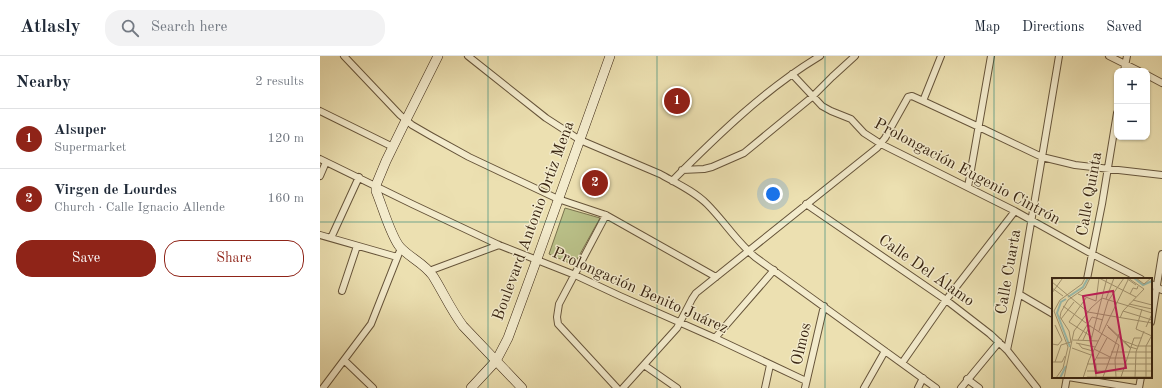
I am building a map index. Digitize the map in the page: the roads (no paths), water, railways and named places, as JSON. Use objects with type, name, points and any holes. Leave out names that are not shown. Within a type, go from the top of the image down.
[{"type":"street","points":[[344,56],[406,120],[430,136],[558,199],[606,215],[716,277]]},
{"type":"street","points":[[323,388],[371,324],[399,252],[376,191],[376,185],[438,56]]},
{"type":"street","points":[[468,56],[546,118],[580,140],[672,180],[690,191],[703,201],[748,251],[936,388]]},
{"type":"street","name":"Boulevard Antonio Ortiz Mena","points":[[471,388],[496,361],[508,338],[610,56]]},
{"type":"street","points":[[672,180],[740,116],[772,89],[820,56]]},
{"type":"street","points":[[682,170],[712,167],[744,153],[812,97],[855,56]]},
{"type":"street","points":[[923,101],[941,56]]},
{"type":"street","points":[[968,187],[992,56]]},
{"type":"street","name":"Calle Cuarta","points":[[1007,350],[1019,294],[1059,56]]},
{"type":"street","points":[[1109,56],[1133,68]]},
{"type":"street","points":[[1125,68],[1127,56]]},
{"type":"street","name":"Prolongación Eugenio Cintrón","points":[[792,74],[812,97],[826,108],[851,119],[864,132],[881,144],[1015,211],[1092,254],[1139,278]]},
{"type":"street","points":[[1150,77],[1162,83]]},
{"type":"street","points":[[623,388],[672,335],[696,293],[881,144],[907,98],[910,96],[979,127],[1042,158],[1108,169],[1162,175]]},
{"type":"street","points":[[320,111],[393,147]]},
{"type":"street","name":"Calle Quinta","points":[[1087,278],[1114,132]]},
{"type":"street","name":"Prolongación Benito Juárez","points":[[320,159],[499,245],[575,275],[806,381]]},
{"type":"street","points":[[320,176],[326,162]]},
{"type":"street","points":[[331,238],[359,177]]},
{"type":"street","name":"Calle Del Álamo","points":[[806,204],[946,300],[999,342],[1037,388]]},
{"type":"street","points":[[902,363],[946,300],[1015,211]]},
{"type":"street","points":[[606,215],[559,304],[557,317],[558,324],[617,388]]},
{"type":"street","points":[[320,235],[357,246],[399,252],[420,262],[429,271],[457,318],[469,333],[522,388]]},
{"type":"street","points":[[429,271],[499,245]]},
{"type":"street","points":[[342,291],[357,246]]},
{"type":"street","points":[[1152,316],[1162,254]]},
{"type":"street","points":[[715,338],[774,270]]},
{"type":"street","points":[[1019,294],[1052,313]]},
{"type":"street","name":"Olmos","points":[[805,388],[824,306]]},
{"type":"street","points":[[961,388],[999,342]]},
{"type":"street","points":[[864,388],[885,350]]},
{"type":"street","points":[[344,360],[373,388]]},
{"type":"street","points":[[644,365],[676,388]]},
{"type":"street","points":[[765,388],[770,365]]},
{"type":"street","points":[[918,388],[923,378]]},
{"type":"street","points":[[1065,388],[1068,378]]},
{"type":"street","points":[[1074,378],[1135,388]]},
{"type":"street","points":[[1139,388],[1141,378]]},
{"type":"street","points":[[967,380],[979,388]]},
{"type":"place","name":"Alsuper","points":[[677,101]]},
{"type":"place","name":"Virgen de Lourdes","points":[[595,183]]}]
